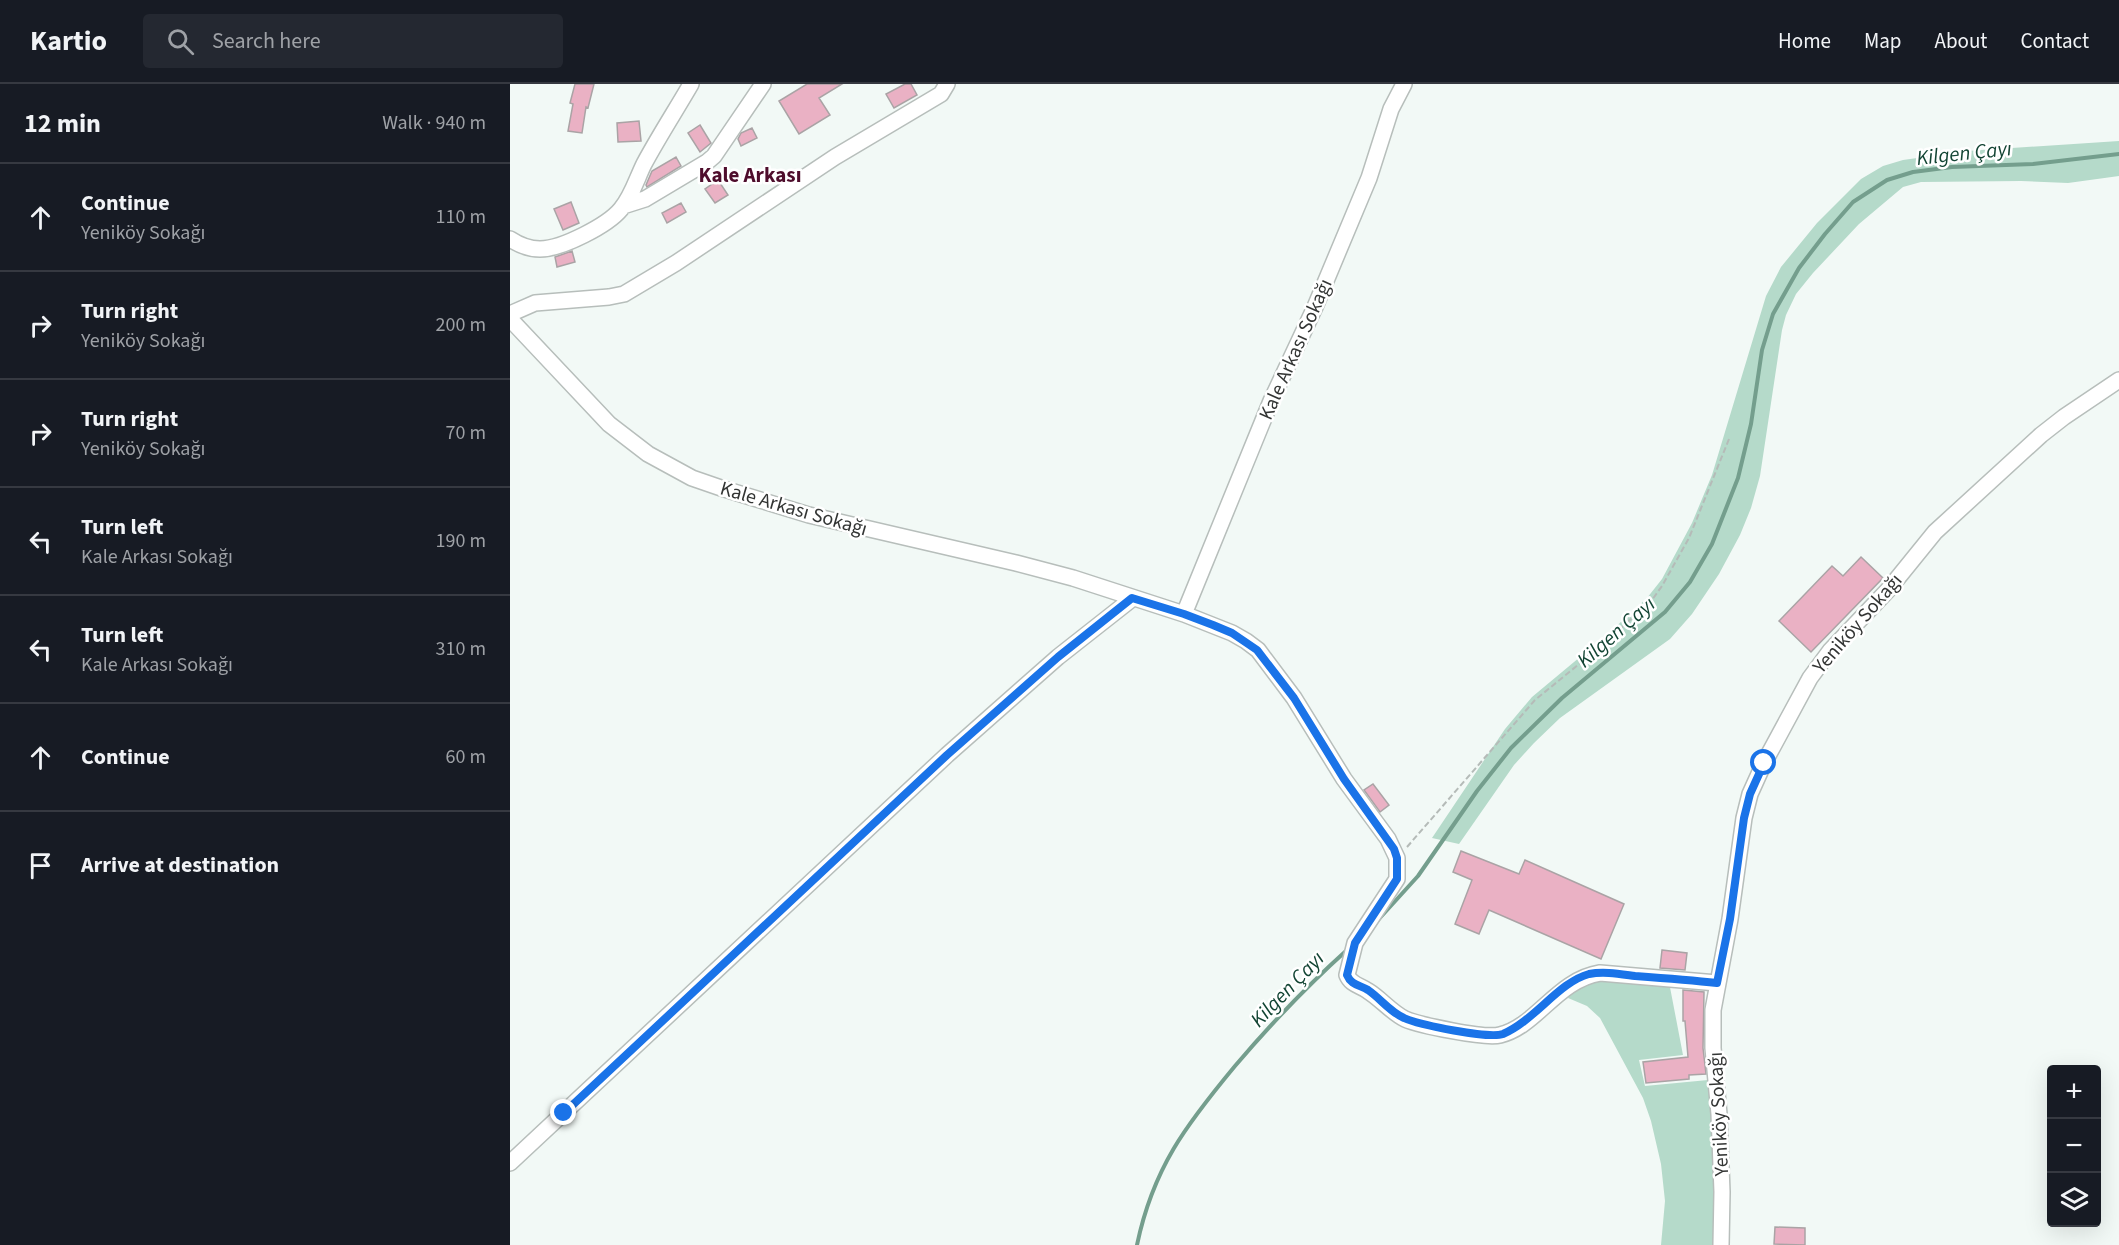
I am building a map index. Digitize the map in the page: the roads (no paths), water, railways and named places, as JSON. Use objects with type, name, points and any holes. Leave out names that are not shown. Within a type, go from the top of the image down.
[{"type":"street","points":[[510,239],[530,248],[555,247],[604,223],[615,215],[623,207],[645,162],[691,84]]},
{"type":"street","points":[[623,207],[645,199],[714,156],[763,84]]},
{"type":"street","points":[[510,314],[535,303],[624,294],[835,157],[941,94],[947,84]]},
{"type":"street","name":"Kale Arkası Sokağı","points":[[1184,614],[1270,401],[1315,307],[1369,178],[1392,109],[1404,84]]},
{"type":"street","name":"Kale Arkası Sokağı","points":[[510,319],[609,424],[648,454],[692,478],[809,515],[1073,578],[1184,614],[1232,633],[1257,650],[1294,698],[1344,779],[1388,839],[1397,858],[1397,879],[1355,943],[1347,975],[1352,982],[1369,991],[1394,1012],[1416,1023],[1486,1036],[1500,1035],[1514,1029],[1531,1017],[1578,979],[1600,972],[1717,983]]},
{"type":"street","name":"Yeniköy Sokağı","points":[[1721,1245],[1721,1170],[1713,1010],[1730,919],[1744,818],[1750,794],[1783,726],[1810,678],[1830,651],[1888,590],[1935,532],[2041,435],[2119,380]]},
{"type":"street","points":[[510,1164],[963,740],[1058,657],[1132,598]]},
{"type":"waterway","name":"Kilgen Çayı","points":[[1378,920],[1418,876],[1477,791],[1511,748],[1562,698],[1665,612],[1690,582],[1712,544],[1738,478],[1751,424],[1762,350],[1773,314],[1799,268],[1853,202],[1887,180],[1913,172],[1952,167],[2033,164],[2119,154]]},
{"type":"waterway","name":"Kilgen Çayı","points":[[1137,1245],[1152,1193],[1162,1170],[1201,1108],[1262,1036],[1347,950]]},
{"type":"district","name":"Kale Arkası","points":[[750,175]]}]
